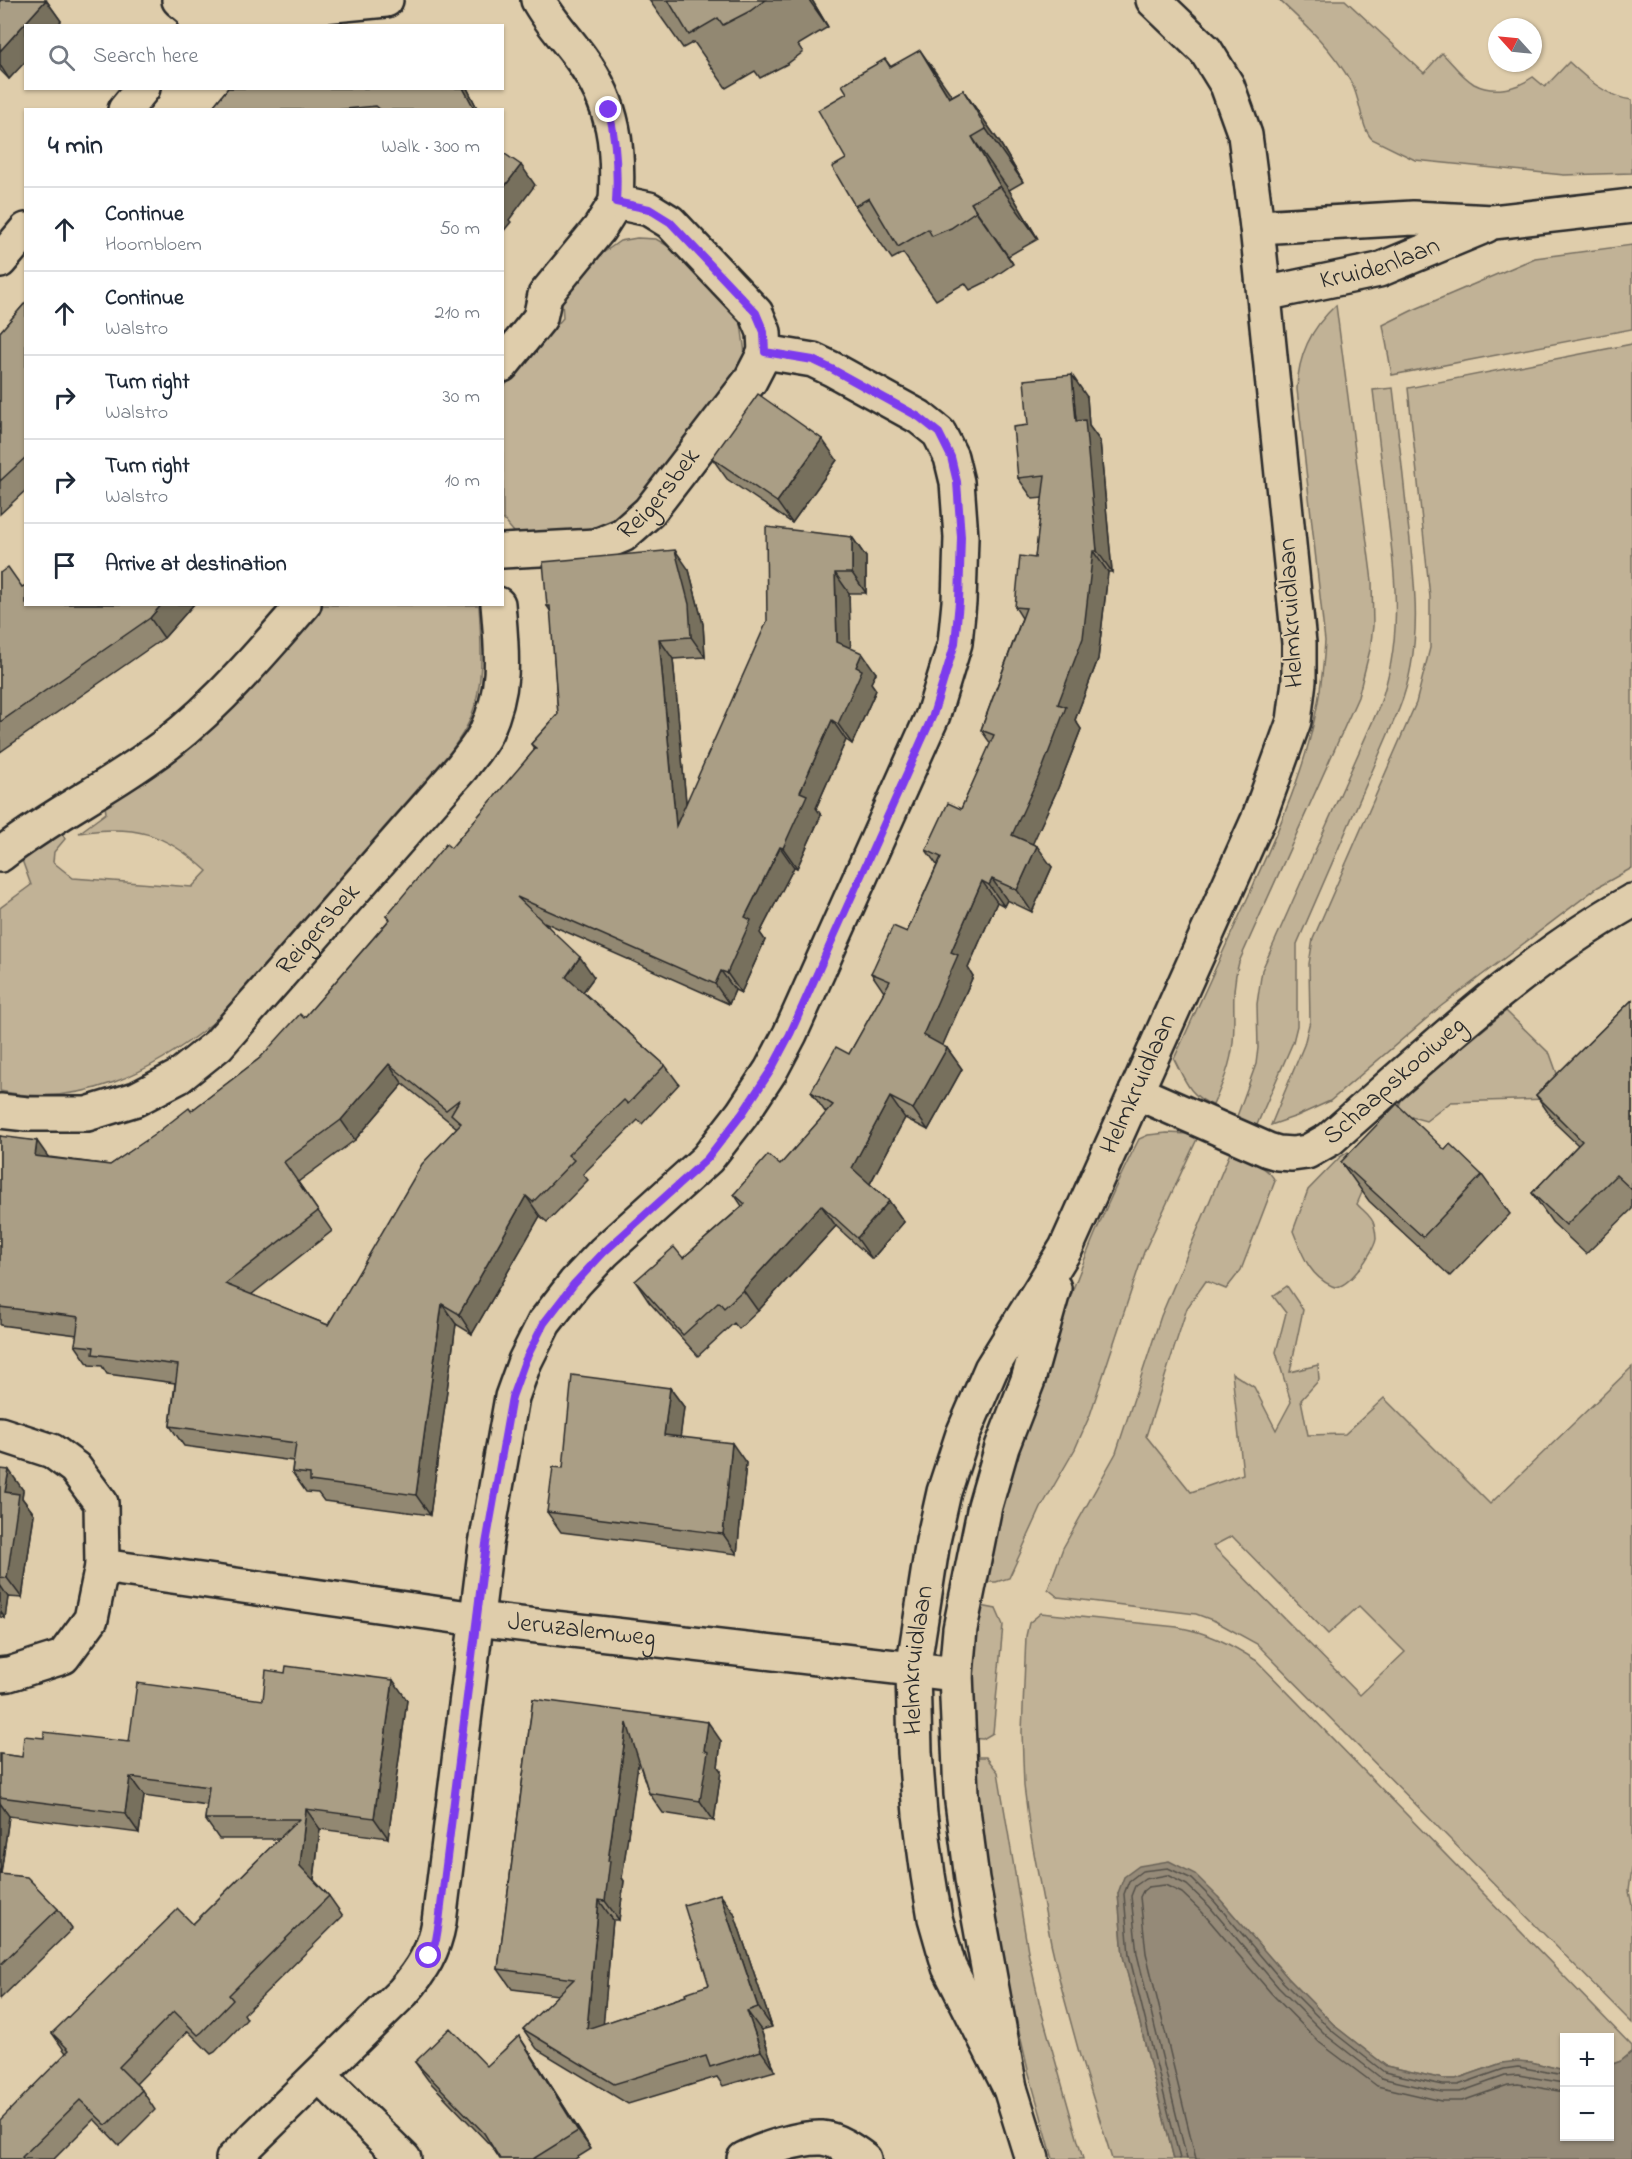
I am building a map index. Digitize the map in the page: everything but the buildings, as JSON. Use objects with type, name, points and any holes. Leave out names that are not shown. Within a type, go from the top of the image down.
[{"type":"street","points":[[192,14],[386,0]]},
{"type":"street","points":[[504,363],[540,318],[545,295],[599,229],[616,202],[618,174],[609,110],[582,59],[564,38],[538,0]]},
{"type":"street","name":"Helmkruidlaan","points":[[1010,2088],[949,1968],[935,1918],[920,1814],[915,1743],[914,1670],[933,1541],[944,1492],[963,1434],[991,1369],[1066,1248],[1258,820],[1293,721],[1299,681],[1299,643],[1257,227],[1245,135],[1227,85],[1206,51],[1153,0]]},
{"type":"street","points":[[127,108],[141,90]]},
{"type":"street","points":[[233,2159],[420,1972],[436,1940],[486,1544],[512,1397],[525,1361],[544,1323],[574,1284],[604,1252],[707,1159],[742,1114],[771,1070],[790,1034],[933,715],[955,643],[961,537],[957,482],[951,457],[939,433],[919,417],[813,360],[765,352],[764,332],[756,313],[670,222],[649,209],[616,202]]},
{"type":"street","name":"Kruidenlaan","points":[[1257,227],[1413,218],[1493,222],[1632,206]]},
{"type":"street","name":"Kruidenlaan","points":[[1264,294],[1379,270],[1493,222]]},
{"type":"street","points":[[0,261],[24,232]]},
{"type":"street","name":"Reigersbek","points":[[504,551],[596,546],[623,535],[650,512],[750,381],[765,352]]},
{"type":"street","points":[[0,855],[27,834],[146,760],[184,729],[230,688],[302,606]]},
{"type":"street","name":"Reigersbek","points":[[0,1111],[27,1114],[87,1114],[136,1099],[178,1077],[218,1045],[462,767],[485,734],[497,701],[503,664],[498,606]]},
{"type":"street","name":"Schaapskooiweg","points":[[1136,1092],[1268,1150],[1292,1154],[1308,1152],[1330,1139],[1473,1015],[1536,964],[1588,927],[1632,901]]},
{"type":"street","name":"Helmkruidlaan","points":[[1032,2159],[1010,2088],[972,1879],[962,1804],[956,1674],[960,1629],[985,1506],[1002,1447],[1028,1380],[1066,1248]]},
{"type":"street","points":[[0,1434],[51,1451],[75,1468],[101,1503],[102,1566],[91,1619],[63,1657],[0,1675]]},
{"type":"street","name":"Jeruzalemweg","points":[[102,1566],[476,1620],[956,1674]]},
{"type":"street","points":[[319,2074],[404,2159]]},
{"type":"street","points":[[744,2159],[798,2141],[824,2138],[850,2149],[864,2159]]},
{"type":"shaded area","points":[[1279,0],[1345,0],[1424,73],[1442,53],[1470,81],[1489,89],[1512,87],[1533,77],[1545,87],[1569,62],[1590,81],[1606,91],[1632,100],[1632,173],[1564,175],[1415,160],[1372,139],[1368,134],[1352,84],[1337,60],[1300,19]]},
{"type":"shaded area","points":[[637,238],[656,239],[673,249],[741,323],[745,354],[732,381],[658,483],[614,523],[587,535],[534,537],[514,532],[504,520],[504,387],[563,318],[562,300],[603,253],[620,241]]},
{"type":"shaded area","points":[[1632,245],[1632,329],[1392,375],[1383,325],[1535,258]]},
{"type":"shaded area","points":[[1336,305],[1372,581],[1373,626],[1370,650],[1358,697],[1239,962],[1235,984],[1232,1050],[1226,1075],[1213,1105],[1193,1092],[1174,1059],[1289,803],[1309,742],[1316,710],[1325,641],[1297,389],[1300,365],[1308,343],[1320,323]]},
{"type":"shaded area","points":[[1632,344],[1632,868],[1598,887],[1440,1007],[1330,1101],[1271,1125],[1304,1045],[1310,1021],[1309,964],[1313,939],[1416,703],[1430,648],[1430,597],[1408,388]]},
{"type":"shaded area","points":[[1393,388],[1415,589],[1415,637],[1412,661],[1399,709],[1297,944],[1297,1026],[1293,1042],[1256,1127],[1236,1119],[1256,1064],[1257,1004],[1262,970],[1379,707],[1392,659],[1396,613],[1395,590],[1373,390]]},
{"type":"shaded area","points":[[322,606],[479,606],[480,675],[475,703],[465,730],[452,750],[214,1022],[191,1040],[141,1071],[114,1082],[59,1095],[30,1095],[0,1091],[0,908],[31,885],[22,860],[62,833],[65,839],[54,852],[53,862],[73,878],[192,887],[207,871],[192,858],[163,840],[133,831],[99,830],[79,833],[106,813],[105,806],[145,782],[201,740]]},
{"type":"shaded area","points":[[1506,1011],[1550,1054],[1560,1082],[1546,1099],[1451,1102],[1426,1121],[1397,1113],[1402,1097]]},
{"type":"shaded area","points":[[1190,1134],[1197,1139],[1144,1252],[1090,1415],[1075,1449],[1041,1508],[1009,1578],[996,1582],[979,1582],[982,1562],[1034,1401],[1071,1294],[1092,1242],[1139,1139],[1148,1135]]},
{"type":"shaded area","points":[[1348,1152],[1370,1174],[1357,1204],[1370,1216],[1376,1239],[1365,1261],[1352,1278],[1338,1287],[1324,1281],[1311,1270],[1293,1231],[1308,1190],[1340,1157]]},
{"type":"shaded area","points":[[1230,1153],[1262,1167],[1272,1175],[1275,1181],[1241,1270],[1226,1289],[1206,1281],[1187,1308],[1146,1436],[1191,1492],[1243,1474],[1232,1373],[1254,1387],[1276,1430],[1291,1402],[1276,1352],[1286,1313],[1273,1296],[1287,1286],[1303,1310],[1290,1372],[1318,1365],[1319,1380],[1301,1400],[1308,1435],[1345,1434],[1384,1398],[1490,1504],[1632,1367],[1632,1868],[1629,1891],[1632,1905],[1632,2023],[1257,1644],[1215,1621],[1196,1614],[1058,1597],[1048,1589],[1063,1548],[1116,1453],[1161,1316]],"holes":[[[1232,1536],[1328,1634],[1359,1606],[1405,1652],[1360,1695],[1213,1546]]]},
{"type":"shaded area","points":[[976,1605],[996,1609],[1003,1625],[993,1733],[983,1739],[968,1738]]},
{"type":"shaded area","points":[[1041,1613],[1177,1627],[1199,1632],[1218,1640],[1257,1661],[1632,2046],[1632,2052],[1614,2064],[1614,2033],[1560,2033],[1560,2069],[1531,2062],[1502,2063],[1456,2079],[1443,2079],[1386,2066],[1336,2027],[1288,1978],[1218,1897],[1118,1893],[1123,1956],[1174,2159],[1112,2159],[1061,1986],[1030,1832],[1024,1786],[1022,1732],[1026,1636],[1029,1623]]},
{"type":"shaded area","points":[[971,1757],[986,1757],[998,1772],[1029,1957],[1041,2010],[1083,2159],[1053,2159],[1028,2070],[987,1891]]},
{"type":"water","points":[[1169,1861],[1195,1874],[1218,1897],[1288,1978],[1336,2027],[1386,2066],[1443,2079],[1456,2079],[1502,2063],[1518,2061],[1560,2069],[1560,2141],[1614,2141],[1614,2064],[1632,2052],[1632,2159],[1174,2159],[1123,1956],[1118,1893],[1124,1877],[1139,1866]]},
{"type":"route","points":[[429,1956],[436,1940],[439,1922],[486,1544],[512,1397],[525,1361],[544,1323],[574,1284],[604,1252],[707,1159],[742,1114],[771,1070],[790,1034],[933,715],[955,643],[959,602],[961,537],[957,482],[951,457],[939,433],[919,417],[813,360],[765,352],[764,332],[756,313],[670,222],[649,209],[616,202],[618,174],[609,110]]}]
